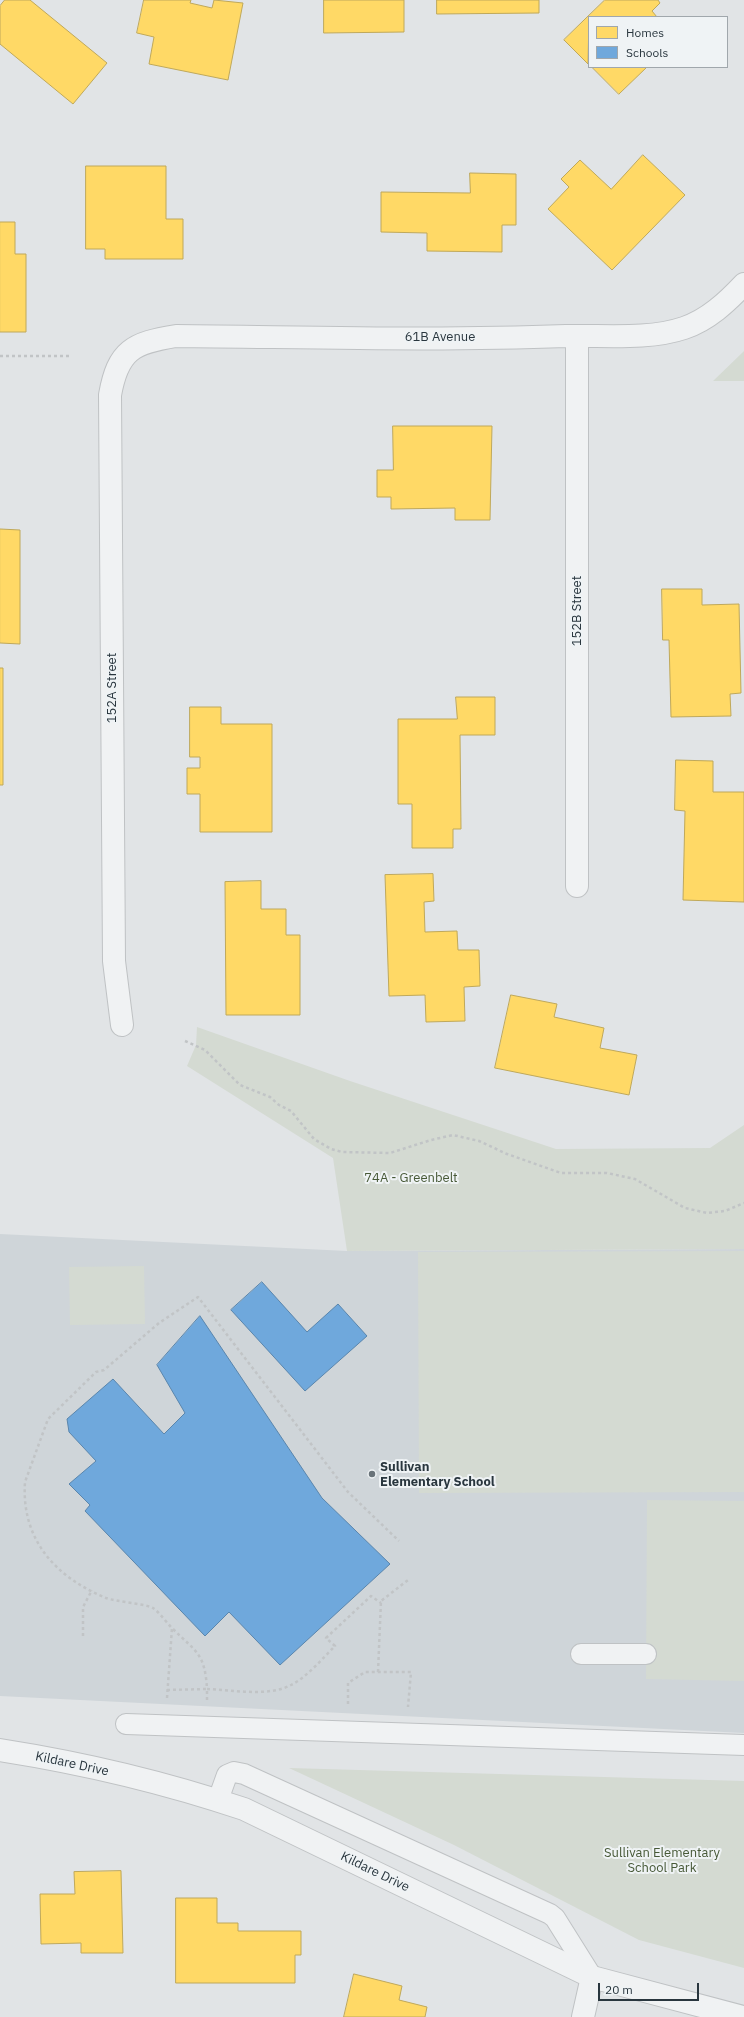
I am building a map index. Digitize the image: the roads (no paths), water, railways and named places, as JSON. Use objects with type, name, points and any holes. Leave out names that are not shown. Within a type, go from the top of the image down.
[{"type":"street","name":"61B Avenue","points":[[125,354],[136,346],[154,340],[176,336],[529,337],[635,335],[684,328],[723,306],[744,284]]},
{"type":"street","name":"152B Street","points":[[577,336],[577,886]]},
{"type":"street","name":"152A Street","points":[[122,1025],[114,961],[110,395],[115,372],[125,354]]},
{"type":"street","name":"Kildare Drive","points":[[0,1750],[132,1776],[218,1800],[244,1809],[592,1977],[743,2017]]},
{"type":"street","points":[[583,2017],[592,1977]]},
{"type":"lane","points":[[581,1654],[646,1654]]},
{"type":"lane","points":[[126,1724],[744,1745]]},
{"type":"lane","points":[[218,1800],[227,1775],[234,1772],[244,1774],[550,1914],[555,1918],[592,1977]]},
{"type":"place","name":"Sullivan Elementary School","points":[[372,1474]]},
{"type":"park label","name":"74A - Greenbelt","points":[[411,1178]]},
{"type":"park label","name":"Sullivan Elementary School Park","points":[[662,1860]]}]
